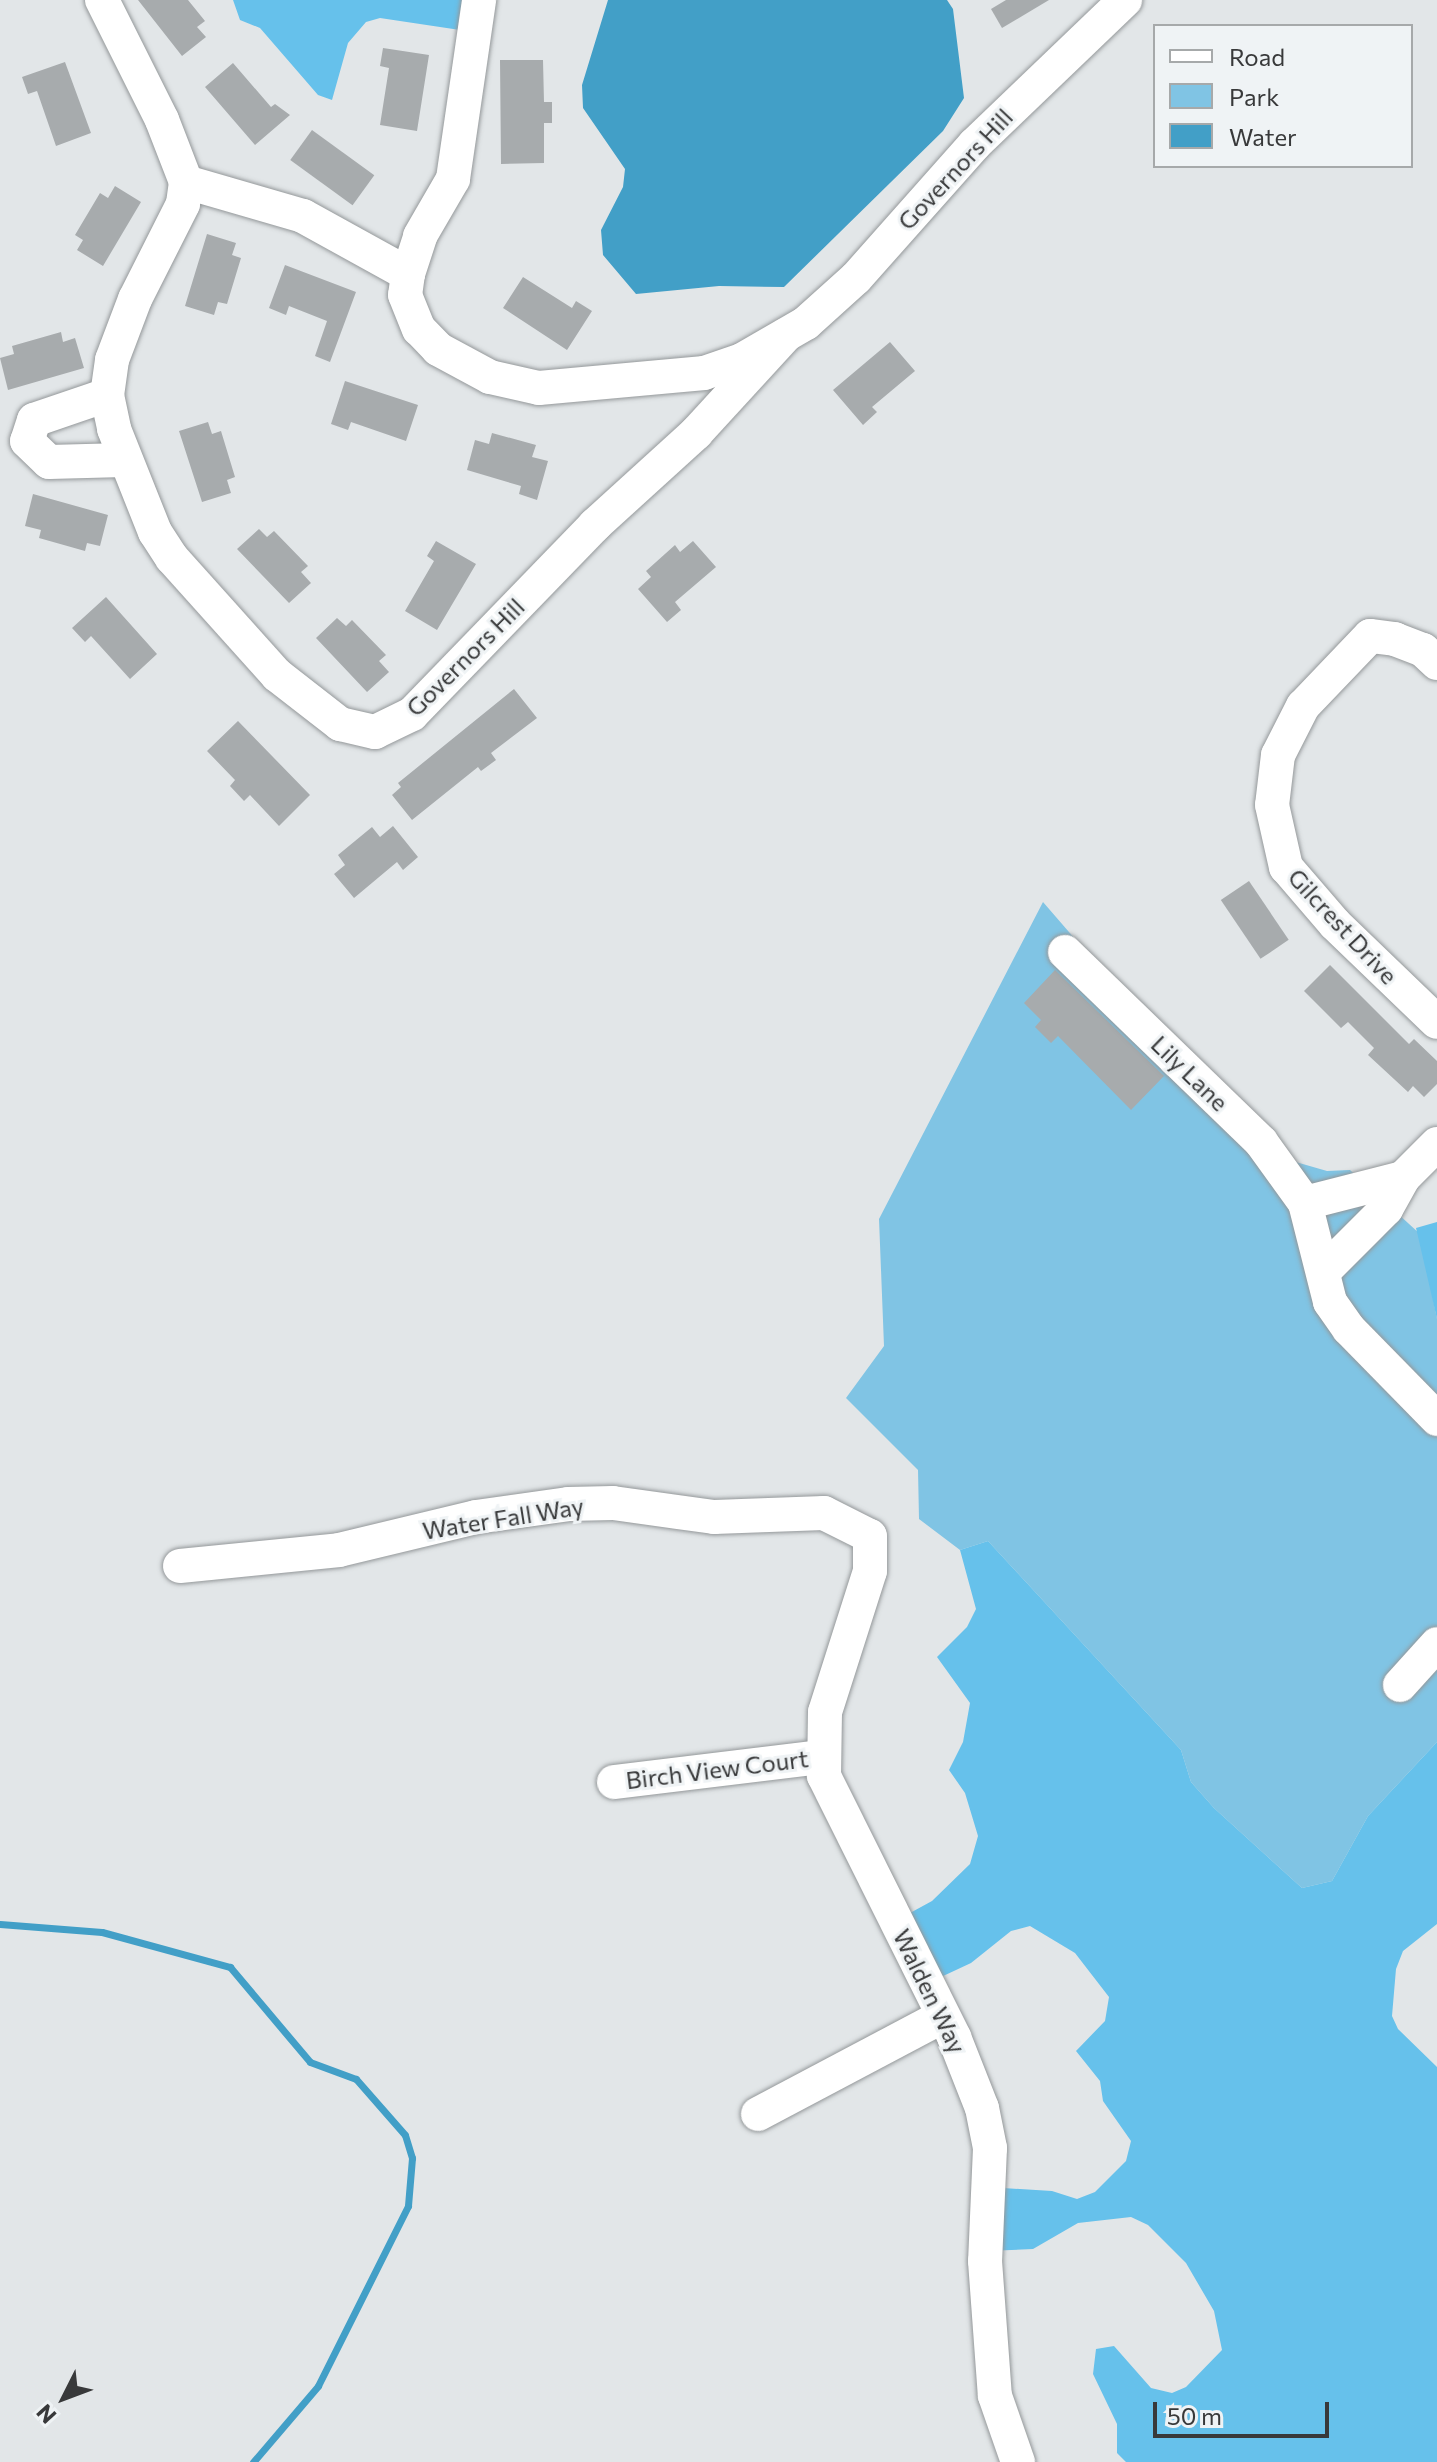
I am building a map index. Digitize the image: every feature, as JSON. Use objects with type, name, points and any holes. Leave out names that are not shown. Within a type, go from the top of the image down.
[{"type":"street","points":[[102,0],[162,120],[186,182],[295,213],[408,274]]},
{"type":"street","name":"Governors Hill","points":[[479,0],[453,179],[420,236],[408,274],[405,295],[410,316],[429,340],[469,367],[514,384],[570,386],[704,373],[785,336]]},
{"type":"street","name":"Governors Hill","points":[[186,182],[183,204],[117,344],[107,395],[124,460],[172,558],[277,675],[340,724],[375,732],[412,714],[432,696],[595,525],[696,433],[785,336],[856,278],[975,144],[1125,0]]},
{"type":"street","points":[[107,395],[34,420],[27,441],[49,462],[124,460]]},
{"type":"street","name":"Gilcrest Drive","points":[[1437,663],[1423,650],[1395,639],[1370,636],[1303,706],[1278,755],[1272,805],[1286,867],[1335,924],[1437,1022]]},
{"type":"street","name":"Lily Lane","points":[[1065,952],[1261,1142],[1305,1203],[1330,1302],[1349,1329],[1437,1419]]},
{"type":"street","points":[[1324,1271],[1386,1209],[1403,1178],[1437,1144]]},
{"type":"street","points":[[1305,1203],[1403,1178]]},
{"type":"street","name":"Water Fall Way","points":[[180,1566],[339,1550],[476,1517],[568,1504],[613,1503],[714,1517],[824,1513],[870,1536]]},
{"type":"street","name":"Walden Way","points":[[870,1536],[870,1571],[825,1712],[821,1757],[830,1795],[941,2017],[954,2037],[987,2127],[985,2261],[995,2396],[1018,2462]]},
{"type":"street","points":[[1400,1685],[1437,1644]]},
{"type":"street","name":"Birch View Court","points":[[614,1782],[821,1757]]},
{"type":"street","points":[[758,2114],[941,2017]]},
{"type":"green space","points":[[1043,902],[1223,1110],[1275,1156],[1327,1171],[1350,1170],[1420,1234],[1437,1319],[1437,1742],[1368,1816],[1332,1881],[1302,1888],[1214,1808],[1191,1782],[1181,1750],[988,1541],[960,1550],[919,1519],[918,1470],[846,1398],[884,1346],[879,1219]]},
{"type":"shaded area","points":[[233,0],[464,0],[460,30],[380,18],[366,22],[348,43],[332,100],[318,95],[260,28],[240,20]]},
{"type":"shaded area","points":[[1437,1222],[1437,1319],[1416,1228]]},
{"type":"shaded area","points":[[988,1541],[1181,1750],[1191,1782],[1214,1808],[1302,1888],[1332,1881],[1368,1816],[1437,1742],[1437,1924],[1403,1951],[1396,1969],[1392,2016],[1398,2029],[1437,2067],[1437,2462],[1126,2462],[1117,2453],[1117,2424],[1093,2374],[1096,2349],[1114,2346],[1151,2388],[1172,2393],[1186,2387],[1222,2350],[1214,2311],[1186,2263],[1148,2225],[1131,2217],[1078,2223],[1033,2249],[985,2251],[988,2187],[1052,2191],[1077,2199],[1095,2192],[1126,2161],[1131,2141],[1103,2101],[1100,2081],[1076,2051],[1105,2021],[1109,1997],[1075,1953],[1030,1926],[1011,1931],[971,1963],[926,1984],[899,1919],[932,1901],[970,1864],[978,1836],[965,1793],[949,1770],[963,1742],[970,1703],[937,1657],[967,1627],[976,1609],[960,1550]]},
{"type":"water","points":[[608,0],[947,0],[953,9],[964,98],[943,131],[784,287],[719,286],[636,294],[603,255],[601,230],[623,187],[625,169],[583,108],[582,85]]},
{"type":"building","points":[[138,0],[188,0],[205,21],[197,27],[206,37],[182,56]]},
{"type":"building","points":[[1006,0],[1049,0],[1002,28],[991,9]]},
{"type":"building","points":[[383,48],[429,55],[417,131],[380,125],[389,68],[380,66]]},
{"type":"building","points":[[500,60],[543,60],[544,102],[552,102],[552,123],[544,123],[544,163],[501,164]]},
{"type":"building","points":[[65,62],[91,133],[56,146],[37,91],[28,94],[22,77]]},
{"type":"building","points":[[233,63],[271,107],[275,104],[290,115],[255,145],[205,87]]},
{"type":"building","points":[[312,130],[374,175],[353,205],[290,160]]},
{"type":"building","points":[[115,186],[141,202],[103,266],[77,250],[83,240],[75,235],[100,193],[108,198]]},
{"type":"building","points":[[207,234],[236,243],[232,255],[241,258],[227,304],[218,302],[214,315],[185,306]]},
{"type":"building","points":[[285,265],[356,292],[330,362],[315,356],[327,321],[289,306],[286,315],[269,308]]},
{"type":"building","points":[[523,277],[572,308],[576,301],[592,311],[567,350],[503,308]]},
{"type":"building","points":[[61,332],[63,342],[75,338],[84,368],[8,390],[0,358],[14,354],[12,346]]},
{"type":"building","points":[[890,342],[915,371],[872,407],[877,412],[863,425],[833,390]]},
{"type":"building","points":[[345,381],[418,405],[406,441],[351,422],[348,430],[331,424]]},
{"type":"building","points":[[208,422],[212,434],[221,431],[235,477],[227,480],[231,493],[202,502],[179,431]]},
{"type":"building","points":[[492,433],[536,445],[532,457],[548,461],[537,500],[519,494],[521,486],[467,470],[475,440],[489,444]]},
{"type":"building","points":[[33,494],[108,515],[100,546],[87,543],[85,551],[39,538],[41,530],[25,526]]},
{"type":"building","points":[[259,529],[267,537],[274,531],[308,566],[301,572],[311,583],[289,603],[237,549]]},
{"type":"building","points":[[436,541],[476,564],[437,630],[405,611],[434,561],[427,556]]},
{"type":"building","points":[[693,541],[716,567],[675,602],[681,610],[667,622],[638,589],[651,577],[646,571],[675,545],[680,552]]},
{"type":"building","points":[[106,597],[157,654],[130,679],[91,636],[85,642],[72,628]]},
{"type":"building","points":[[337,618],[346,626],[352,620],[386,655],[379,661],[389,672],[367,692],[316,638]]},
{"type":"building","points":[[514,689],[537,718],[491,753],[496,760],[481,771],[478,767],[412,820],[392,795],[401,787],[398,783]]},
{"type":"building","points":[[238,721],[310,795],[279,826],[250,795],[244,801],[230,786],[235,780],[207,751]]},
{"type":"building","points":[[393,826],[418,857],[403,870],[397,862],[354,898],[334,874],[345,865],[338,855],[372,827],[380,837]]},
{"type":"building","points":[[1249,881],[1289,940],[1261,959],[1221,900]]},
{"type":"building","points":[[1330,965],[1409,1044],[1414,1039],[1437,1061],[1437,1084],[1424,1097],[1413,1086],[1408,1092],[1368,1055],[1374,1048],[1348,1022],[1341,1028],[1304,991]]},
{"type":"building","points":[[1055,970],[1164,1076],[1131,1110],[1058,1036],[1051,1043],[1035,1027],[1041,1020],[1024,1003]]},
{"type":"waterway","points":[[0,1924],[102,1932],[230,1967],[310,2062],[356,2079],[405,2135],[412,2158],[408,2206],[318,2386],[253,2462]]}]
